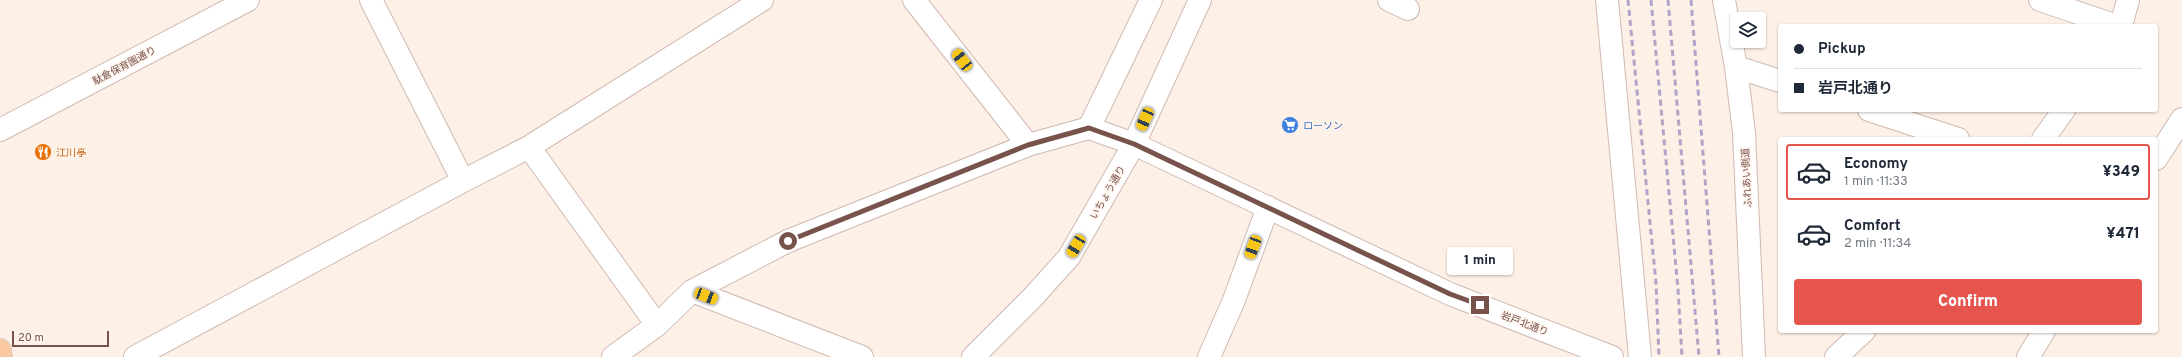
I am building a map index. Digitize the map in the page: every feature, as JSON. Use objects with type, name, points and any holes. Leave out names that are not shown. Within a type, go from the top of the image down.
[{"type":"main road","points":[[0,350],[1,357]]},
{"type":"street","name":"駄倉保育園通り","points":[[0,130],[248,0]]},
{"type":"street","points":[[371,0],[463,181]]},
{"type":"street","points":[[135,357],[463,181],[529,148],[762,0]]},
{"type":"street","points":[[914,0],[1028,145]]},
{"type":"street","points":[[614,357],[657,325],[692,291],[788,241],[1028,145],[1089,128],[1151,0]]},
{"type":"street","name":"いちょう通り","points":[[973,357],[1033,297],[1069,257],[1134,144],[1200,0]]},
{"type":"street","points":[[1607,0],[1640,357]]},
{"type":"street","name":"ふれあい側道","points":[[1724,0],[1736,66],[1744,133],[1754,357]]},
{"type":"street","points":[[2040,0],[2111,24]]},
{"type":"street","points":[[2122,24],[2128,0]]},
{"type":"street","points":[[1736,66],[1778,80]]},
{"type":"street","points":[[1875,112],[1952,137]]},
{"type":"street","points":[[2044,137],[2063,112]]},
{"type":"street","points":[[2158,156],[2182,120]]},
{"type":"street","name":"岩戸北通り","points":[[1089,128],[1134,144],[1450,294],[1612,357]]},
{"type":"street","points":[[529,148],[657,325]]},
{"type":"street","points":[[1209,357],[1234,300],[1268,207]]},
{"type":"street","points":[[692,291],[862,357]]},
{"type":"street","points":[[1836,357],[1862,333]]},
{"type":"street","points":[[2028,357],[2043,333]]},
{"type":"railway","points":[[1628,0],[1656,283],[1659,357]]},
{"type":"railway","points":[[1651,0],[1678,289],[1682,357]]},
{"type":"railway","points":[[1668,0],[1699,357]]},
{"type":"railway","points":[[1691,0],[1719,357]]},
{"type":"place","name":"ローソン","points":[[1290,125]]},
{"type":"place","name":"江川亭","points":[[43,152]]},
{"type":"route","points":[[788,241],[1028,145],[1089,128],[1134,144],[1450,294],[1480,305]]}]
